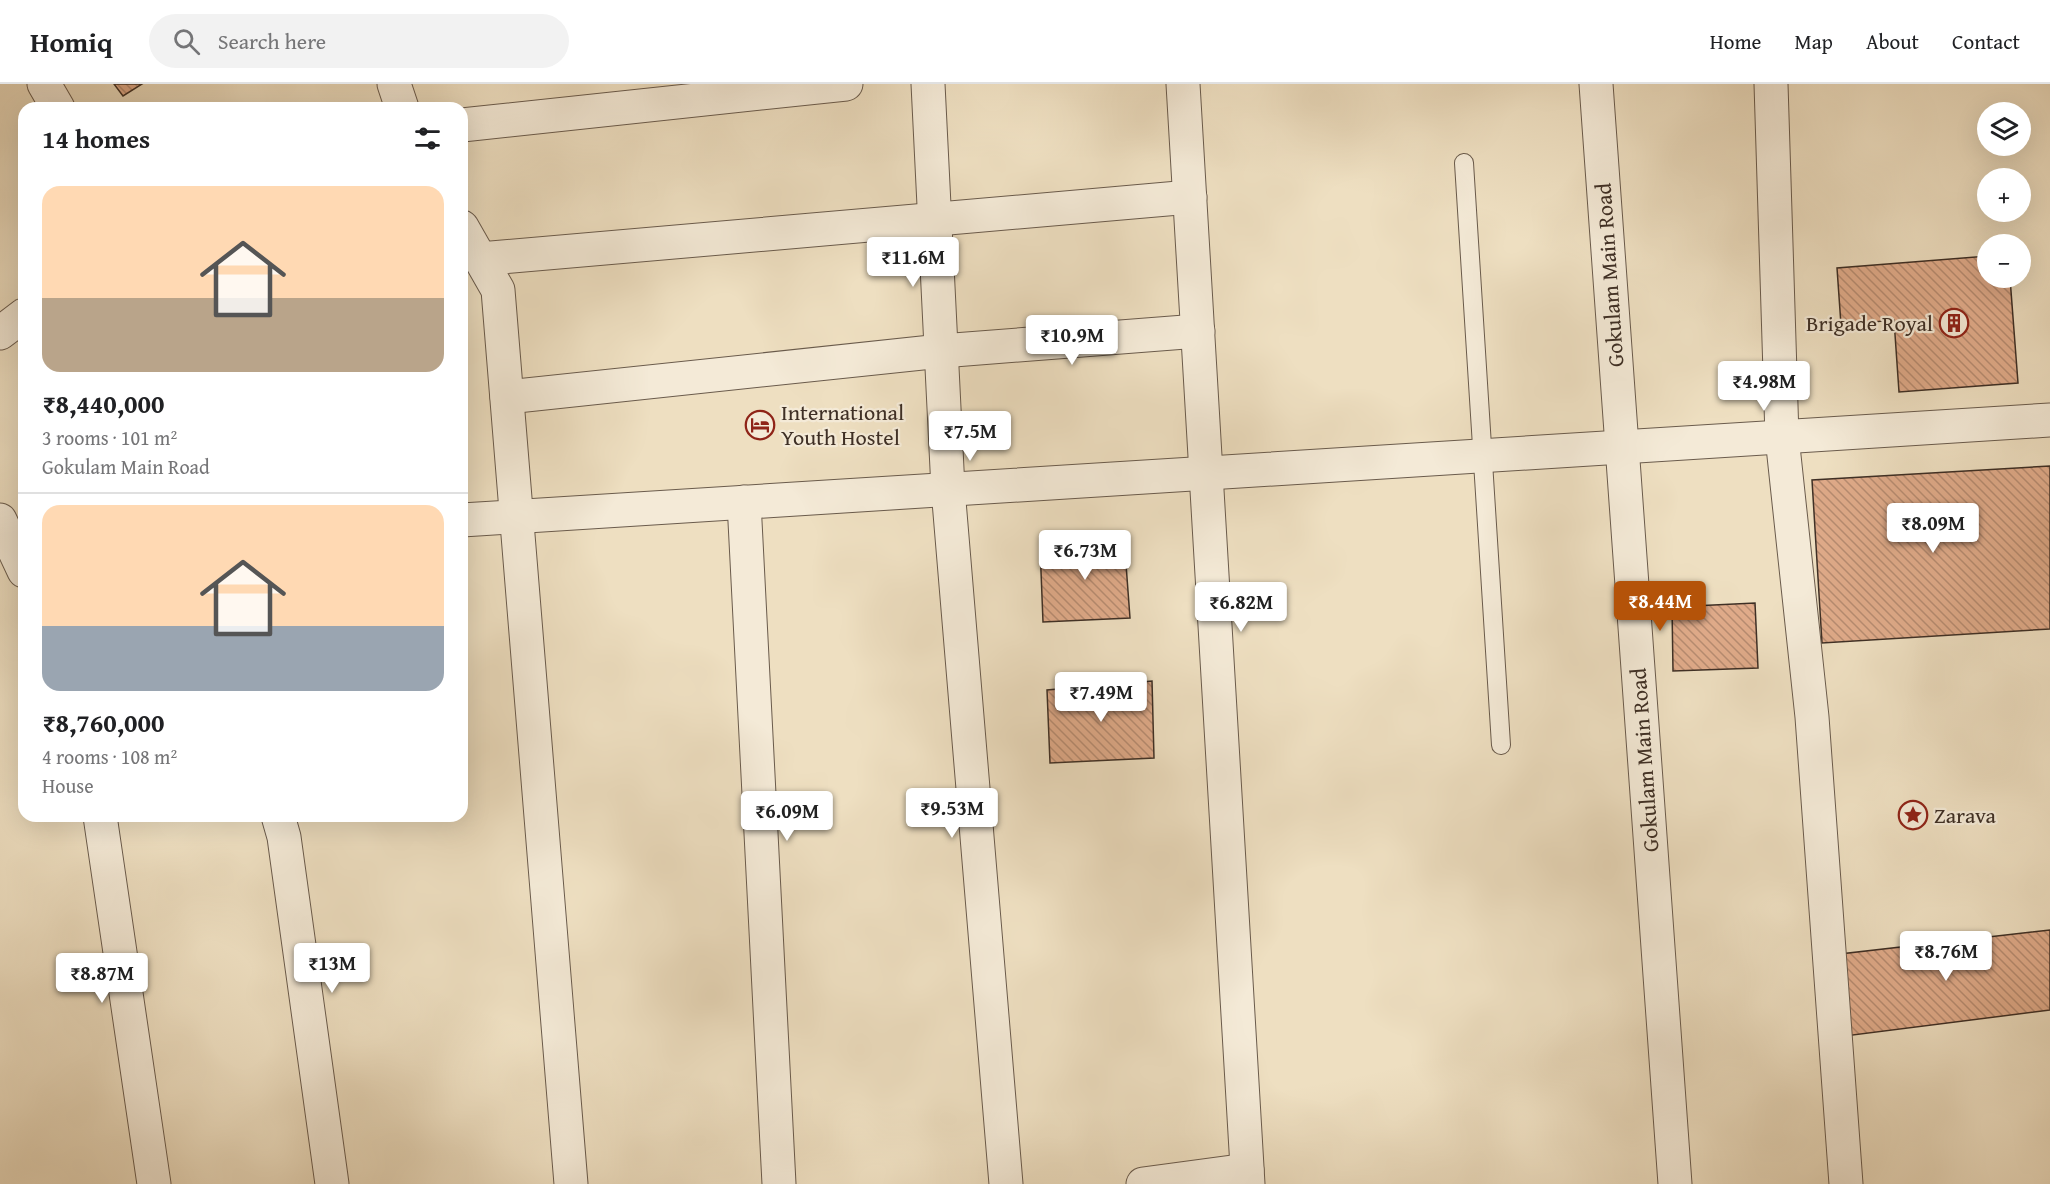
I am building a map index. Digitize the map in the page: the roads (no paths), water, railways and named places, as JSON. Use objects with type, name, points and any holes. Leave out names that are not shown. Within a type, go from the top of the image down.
[{"type":"street","points":[[44,84],[54,102]]},
{"type":"street","points":[[394,84],[400,102]]},
{"type":"street","points":[[468,124],[846,84]]},
{"type":"street","points":[[928,84],[948,489],[1006,1184]]},
{"type":"street","points":[[1143,1184],[1247,1177],[1183,84]]},
{"type":"street","name":"Gokulam Main Road","points":[[1596,84],[1675,1184]]},
{"type":"street","points":[[1771,84],[1782,437],[1812,717],[1846,1184]]},
{"type":"street","points":[[480,259],[1190,198]]},
{"type":"street","points":[[468,238],[498,290],[571,1184]]},
{"type":"street","points":[[0,333],[18,320]]},
{"type":"street","points":[[507,397],[942,351],[1198,331]]},
{"type":"street","points":[[468,520],[2050,420]]},
{"type":"street","points":[[744,502],[779,1184]]},
{"type":"street","points":[[0,520],[18,558]]},
{"type":"street","points":[[101,822],[154,1184]]},
{"type":"street","points":[[280,822],[284,837],[332,1184]]},
{"type":"lane","points":[[1464,163],[1501,746]]},
{"type":"place","name":"Brigade Royal","points":[[1954,323]]},
{"type":"place","name":"International Youth Hostel","points":[[760,425]]},
{"type":"place","name":"Zarava","points":[[1913,815]]}]
